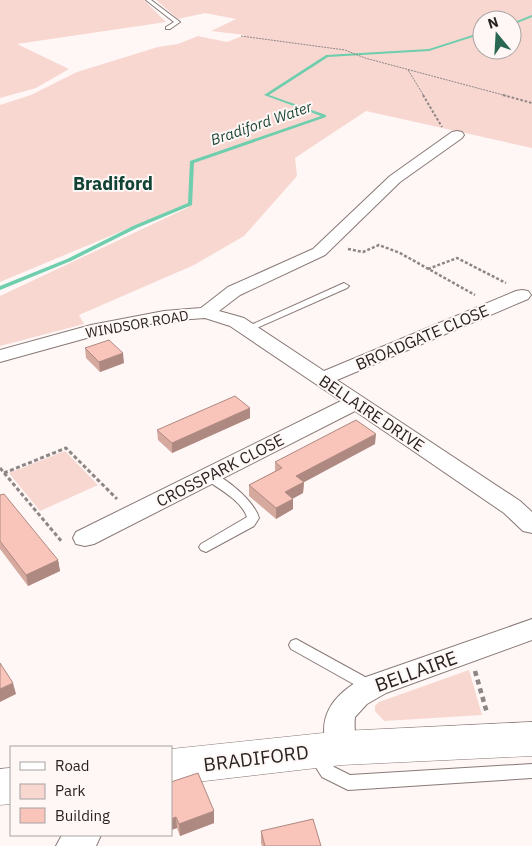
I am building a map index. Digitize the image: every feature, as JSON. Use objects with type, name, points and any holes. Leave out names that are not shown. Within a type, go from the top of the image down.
[{"type":"street","name":"WINDSOR ROAD","points":[[0,356],[91,331],[164,316],[206,313],[215,304],[234,291],[313,256],[395,179],[457,135]]},
{"type":"street","name":"BROADGATE CLOSE","points":[[323,379],[522,295]]},
{"type":"street","name":"BELLAIRE DRIVE","points":[[206,313],[232,319],[512,507],[532,525]]},
{"type":"street","name":"CROSSPARK CLOSE","points":[[85,538],[356,402]]},
{"type":"street","name":"BELLAIRE","points":[[328,749],[338,734],[340,716],[348,702],[371,687],[532,629]]},
{"type":"street","name":"BRADIFORD","points":[[172,768],[328,749],[514,739]]},
{"type":"street","points":[[73,846],[84,836]]},
{"type":"lane","points":[[148,0],[177,22],[168,28]]},
{"type":"lane","points":[[247,329],[344,286]]},
{"type":"lane","points":[[206,547],[253,518],[252,511],[241,500],[209,476]]},
{"type":"lane","points":[[296,645],[371,687]]},
{"type":"lane","points":[[328,749],[328,772],[348,783],[532,771]]},
{"type":"path","points":[[241,36],[352,52],[363,57],[532,103]]},
{"type":"path","points":[[408,69],[442,127],[441,130],[457,135]]},
{"type":"path","points":[[327,244],[363,252],[379,245],[400,253],[495,306]]},
{"type":"path","points":[[428,269],[457,258],[526,293],[522,295]]},
{"type":"path","points":[[4,473],[66,448],[132,515]]},
{"type":"path","points":[[0,468],[70,551],[89,542],[85,538]]},
{"type":"path","points":[[470,651],[514,739]]},
{"type":"green space","points":[[0,0],[144,0],[166,22],[17,44],[69,69],[36,88],[0,98]]},
{"type":"green space","points":[[156,0],[532,0],[532,148],[366,111],[295,158],[297,176],[244,236],[194,265],[79,315],[84,324],[0,346],[0,296],[189,207],[182,206],[0,282],[0,105],[31,95],[77,72],[158,47],[178,44],[198,36],[227,42],[245,35],[211,31],[236,19],[205,13],[178,19]]},
{"type":"green space","points":[[65,451],[98,485],[40,511],[9,473]]},
{"type":"green space","points":[[469,670],[482,715],[384,721],[375,711],[375,706],[379,702]]},
{"type":"building","points":[[109,340],[123,353],[99,362],[85,348]]},
{"type":"building","points":[[235,396],[250,408],[172,443],[157,430]]},
{"type":"building","points":[[356,420],[376,434],[296,476],[304,482],[285,492],[293,499],[276,508],[249,485],[282,468],[275,462]]},
{"type":"building","points":[[4,494],[58,560],[26,575],[0,541],[0,495]]},
{"type":"building","points":[[0,663],[13,683],[0,689]]},
{"type":"building","points":[[198,773],[214,811],[179,824],[176,817],[172,819],[172,782]]},
{"type":"building","points":[[313,819],[321,846],[265,846],[261,831]]},
{"type":"waterway","name":"Bradiford Water","points":[[522,20],[532,16]]},
{"type":"waterway","name":"Bradiford Water","points":[[0,288],[69,260],[135,227],[190,204],[192,162],[325,116],[266,95],[327,56],[429,50],[472,36]]},
{"type":"district","name":"Bradiford","points":[[113,183]]}]
